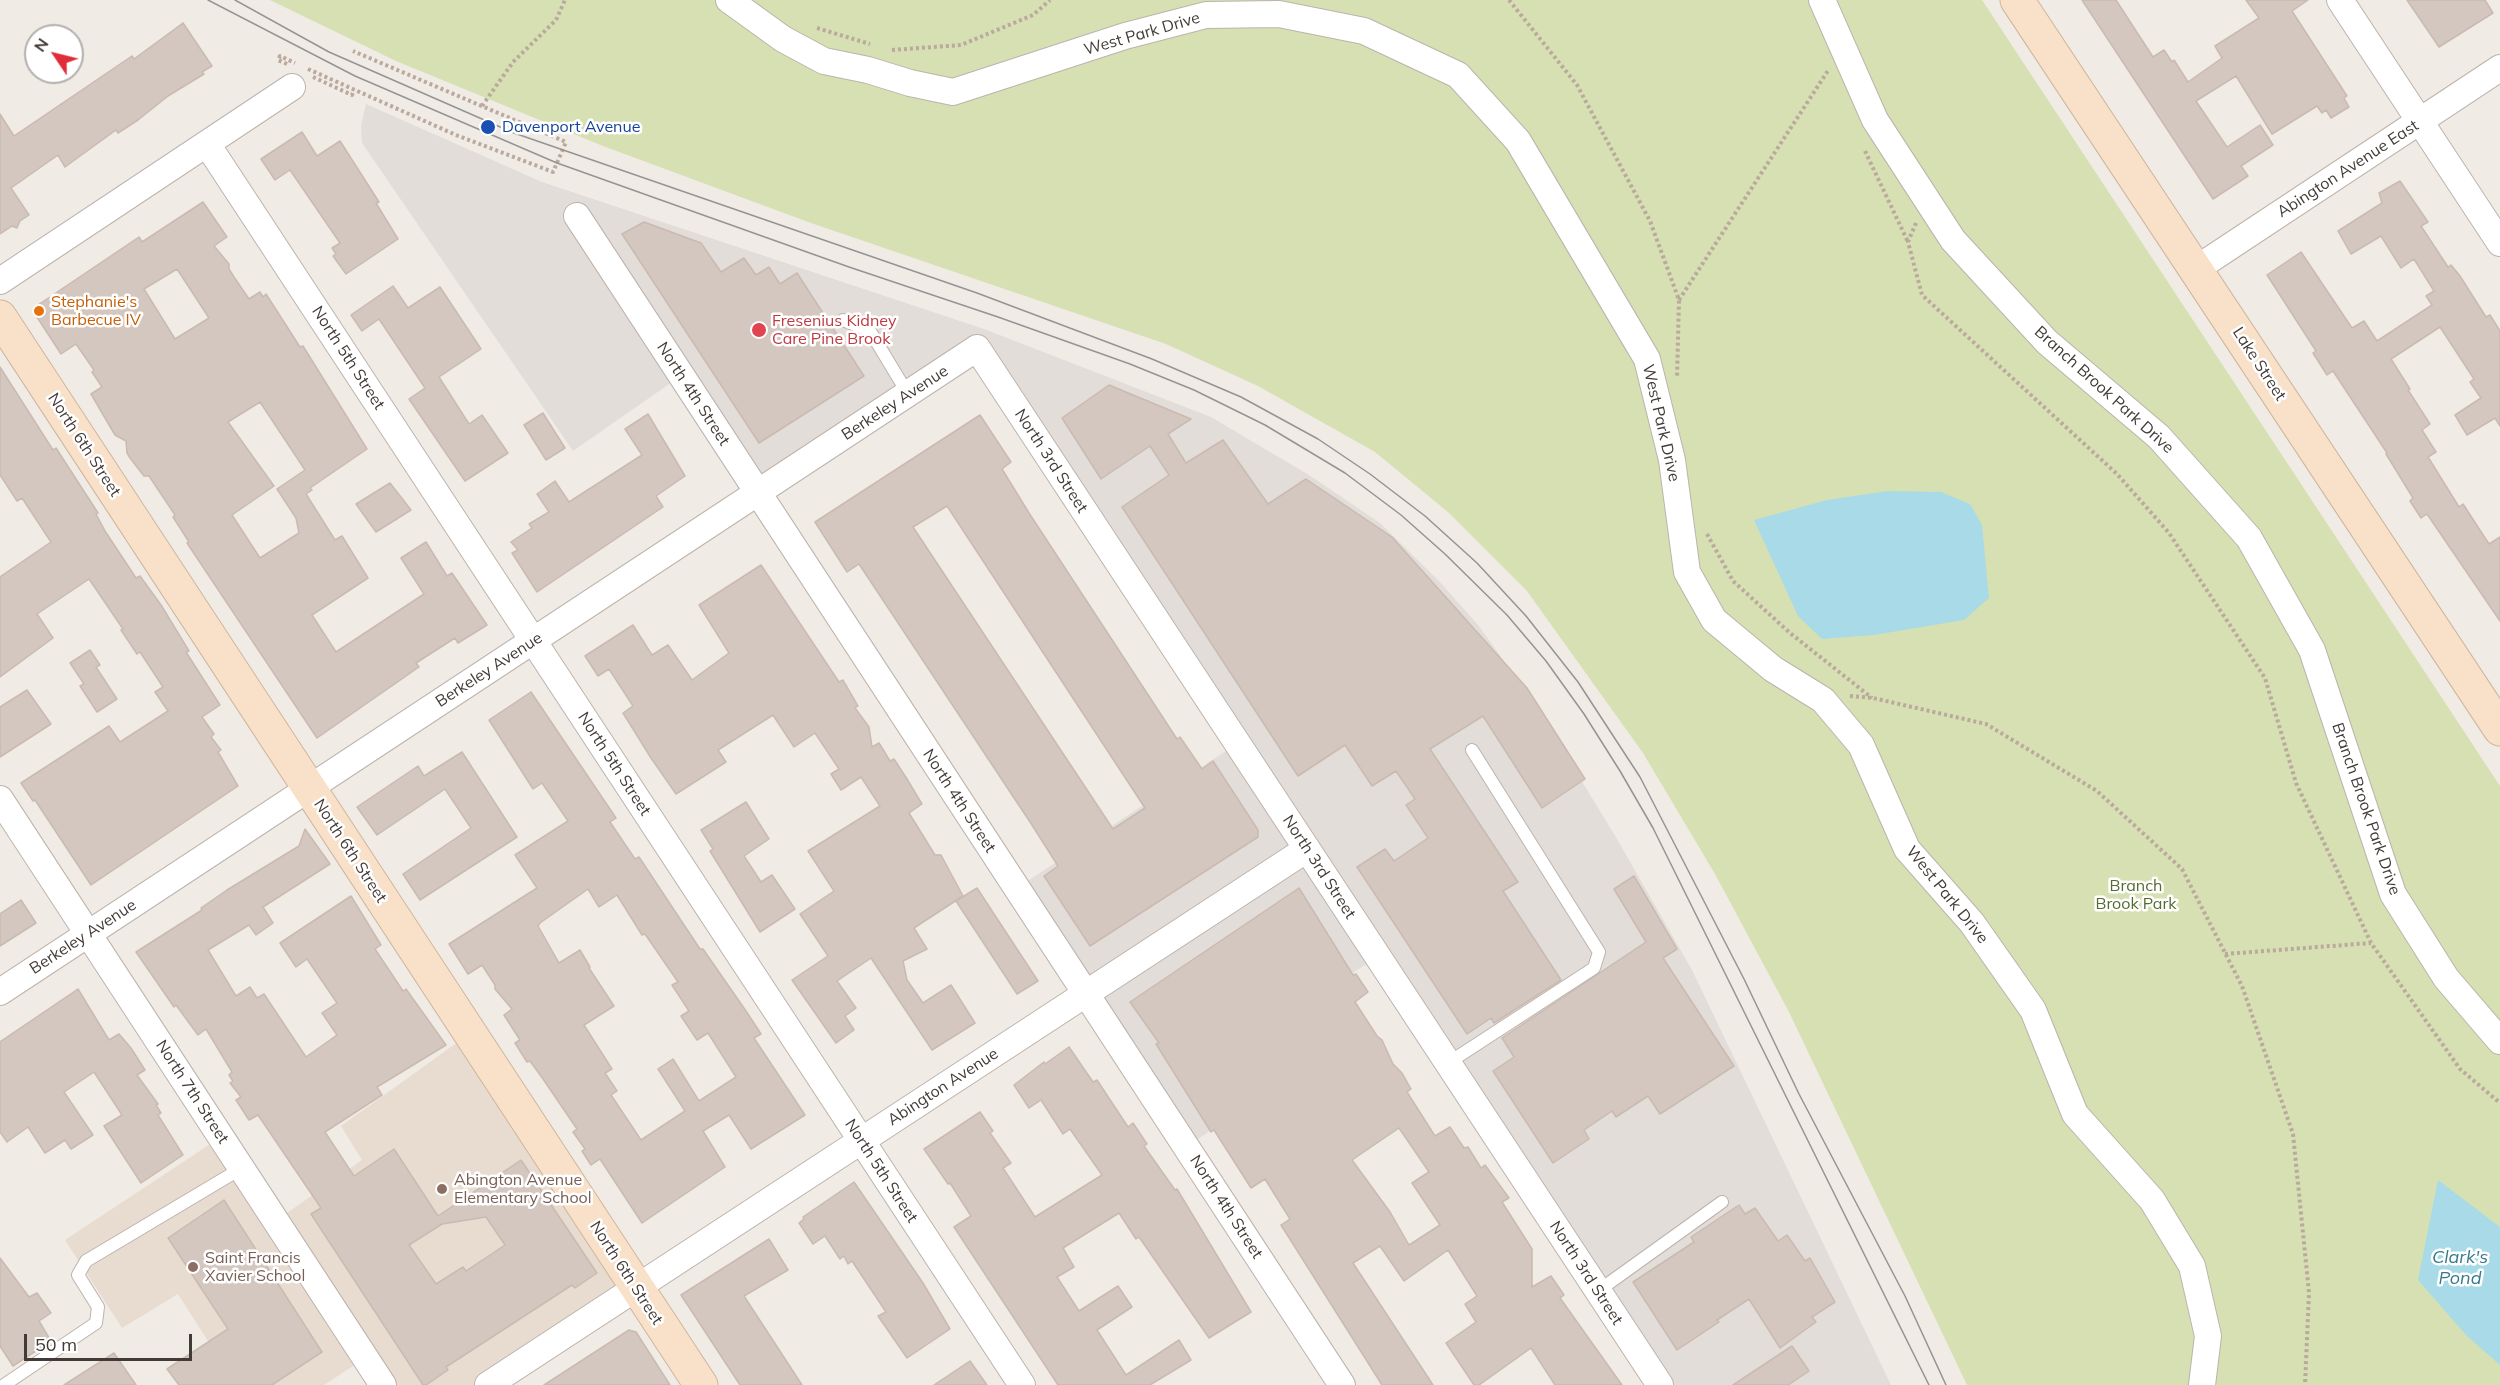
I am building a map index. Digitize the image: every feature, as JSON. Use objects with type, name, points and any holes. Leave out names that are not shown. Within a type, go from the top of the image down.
[{"type":"street","name":"West Park Drive","points":[[729,0],[783,39],[824,61],[953,92],[1125,36],[1206,15],[1279,14],[1364,30],[1458,75],[1518,141],[1647,359],[1672,460],[1687,572],[1714,620],[1773,669],[1823,700],[1861,745],[1907,849],[1972,923],[2033,1010],[2075,1114],[2152,1200],[2192,1266],[2208,1336],[2202,1385]]},
{"type":"street","name":"Branch Brook Park Drive","points":[[1822,0],[1875,120],[1953,240],[2047,342],[2158,436],[2249,538],[2312,650],[2393,894],[2446,978],[2500,1041]]},
{"type":"street","name":"Lake Street","points":[[2017,0],[2500,729]]},
{"type":"street","points":[[2340,0],[2500,243]]},
{"type":"street","name":"Abington Avenue East","points":[[2196,269],[2500,68]]},
{"type":"street","points":[[0,281],[292,87]]},
{"type":"street","name":"North 5th Street","points":[[207,144],[1022,1385]]},
{"type":"street","name":"North 4th Street","points":[[577,216],[1342,1385]]},
{"type":"street","name":"North 6th Street","points":[[0,317],[701,1385]]},
{"type":"street","name":"Berkeley Avenue","points":[[0,992],[977,348]]},
{"type":"street","name":"North 3rd Street","points":[[977,348],[1660,1385]]},
{"type":"street","name":"North 7th Street","points":[[0,798],[383,1385]]},
{"type":"street","name":"Abington Avenue","points":[[489,1385],[1307,849]]},
{"type":"lane","points":[[843,320],[870,332],[908,394]]},
{"type":"lane","points":[[1448,1062],[1594,968],[1599,952],[1472,750]]},
{"type":"lane","points":[[4,1385],[96,1323],[98,1307],[78,1275],[86,1261],[242,1168]]},
{"type":"lane","points":[[1598,1292],[1722,1202]]},
{"type":"path","points":[[482,106],[513,62],[556,20],[565,0]]},
{"type":"path","points":[[883,48],[893,51],[961,45],[1033,15],[1050,0]]},
{"type":"path","points":[[1509,0],[1576,85],[1613,149],[1650,221],[1679,300],[1677,382]]},
{"type":"path","points":[[809,24],[872,45]]},
{"type":"path","points":[[339,83],[456,135],[553,172],[566,142],[353,51]]},
{"type":"path","points":[[1679,300],[1830,67]]},
{"type":"path","points":[[331,91],[334,88],[352,96],[354,90]]},
{"type":"path","points":[[1926,197],[1908,242],[1922,295],[2117,474],[2169,533],[2265,678],[2296,783],[2371,943],[2460,1069],[2500,1102]]},
{"type":"path","points":[[1701,524],[1733,581],[1790,633],[1873,698]]},
{"type":"path","points":[[1813,693],[1873,698],[1986,724],[2097,791],[2182,869],[2242,986],[2293,1134],[2309,1293],[2305,1385]]},
{"type":"path","points":[[2225,954],[2371,943]]},
{"type":"shaded area","points":[[366,104],[542,182],[984,329],[1211,417],[1309,475],[1380,523],[1439,581],[1479,626],[1536,706],[1617,839],[1692,970],[1891,1385],[1665,1385],[1384,953],[1269,1026],[1300,1071],[1189,1145],[1020,886],[1235,745],[979,353],[765,496],[685,373],[573,451],[362,143],[361,126]]},
{"type":"shaded area","name":"Abington Avenue Elementary School","points":[[462,1039],[629,1286],[480,1385],[384,1385],[280,1218],[362,1160],[341,1126]]},
{"type":"shaded area","name":"Saint Francis Xavier School","points":[[221,1137],[362,1360],[324,1385],[236,1385],[178,1294],[122,1328],[65,1240]]},
{"type":"green space","name":"Branch Brook Park","points":[[270,0],[1982,0],[2500,786],[2500,1385],[1967,1385],[1789,1012],[1715,874],[1643,753],[1527,591],[1448,512],[1375,452],[1258,386],[1166,344],[811,223],[603,146],[396,61]]},
{"type":"water","points":[[1888,491],[1941,492],[1970,504],[1982,525],[1989,598],[1964,620],[1874,635],[1822,639],[1798,616],[1754,520],[1827,500]]},
{"type":"water","name":"Clark's Pond","points":[[2438,1180],[2500,1227],[2500,1365],[2466,1335],[2418,1280]]},
{"type":"building","points":[[2082,0],[2116,0],[2153,57],[2164,50],[2172,62],[2174,60],[2188,82],[2222,58],[2215,46],[2259,18],[2246,0],[2308,0],[2292,11],[2347,96],[2344,98],[2349,107],[2331,118],[2326,110],[2322,113],[2317,106],[2272,134],[2236,76],[2196,101],[2227,147],[2260,125],[2273,145],[2241,166],[2248,176],[2213,199]]},
{"type":"building","points":[[2407,0],[2485,0],[2493,13],[2439,47]]},
{"type":"building","points":[[183,23],[212,66],[138,120],[118,133],[116,130],[65,167],[58,155],[11,188],[29,215],[20,221],[17,228],[12,226],[0,234],[0,114],[14,136],[132,56],[134,59]]},
{"type":"building","points":[[302,132],[317,156],[340,141],[379,202],[376,203],[398,239],[346,274],[333,256],[336,254],[332,248],[340,243],[290,170],[275,180],[261,159]]},
{"type":"building","points":[[2400,181],[2428,222],[2421,226],[2448,267],[2451,265],[2460,276],[2486,317],[2490,315],[2500,331],[2500,426],[2495,418],[2467,435],[2455,415],[2481,398],[2470,382],[2474,379],[2440,327],[2391,359],[2430,424],[2422,430],[2436,452],[2428,457],[2459,507],[2463,504],[2489,544],[2500,537],[2500,621],[2427,514],[2421,518],[2410,501],[2413,498],[2387,453],[2333,371],[2327,375],[2313,353],[2316,351],[2267,275],[2301,252],[2352,328],[2364,321],[2377,341],[2432,305],[2426,296],[2434,291],[2414,259],[2401,268],[2381,236],[2351,254],[2338,231],[2382,203],[2379,193]]},
{"type":"building","points":[[203,202],[227,237],[214,246],[229,264],[234,277],[249,299],[260,292],[263,297],[266,294],[300,347],[303,346],[367,449],[310,488],[312,490],[306,494],[335,540],[342,536],[368,578],[312,615],[336,652],[424,594],[401,558],[426,542],[447,576],[452,573],[487,625],[458,643],[455,638],[416,663],[419,667],[317,738],[187,543],[189,542],[173,517],[175,515],[149,476],[144,476],[130,458],[126,441],[115,435],[91,394],[102,387],[92,372],[94,370],[76,344],[61,354],[35,314],[35,307],[139,237],[142,242]],"holes":[[[177,269],[209,318],[175,339],[144,289]],[[260,402],[305,470],[277,489],[296,518],[299,533],[260,558],[232,515],[274,486],[228,422]]]},
{"type":"building","name":"Fresenius Kidney Care Pine Brook","points":[[644,222],[701,243],[721,272],[744,258],[756,275],[769,267],[780,284],[797,273],[864,376],[759,443],[622,234]]},
{"type":"building","points":[[393,286],[408,308],[440,287],[481,349],[439,377],[469,424],[482,415],[508,453],[465,481],[409,399],[425,388],[379,319],[362,331],[351,315]]},
{"type":"building","points":[[0,367],[53,450],[56,448],[98,513],[96,514],[105,531],[136,578],[140,576],[161,605],[189,651],[186,652],[220,705],[202,717],[214,734],[211,737],[221,750],[218,752],[238,786],[91,885],[35,800],[33,801],[21,783],[109,726],[120,742],[168,711],[155,692],[163,687],[140,652],[137,654],[89,579],[37,614],[53,638],[0,677],[0,577],[51,542],[22,498],[17,501],[0,475]]},
{"type":"building","points":[[1109,385],[1191,419],[1168,434],[1186,463],[1223,440],[1268,504],[1306,479],[1392,537],[1527,688],[1585,779],[1542,808],[1483,716],[1430,749],[1518,882],[1503,891],[1561,980],[1494,1023],[1491,1018],[1467,1034],[1357,867],[1385,849],[1394,861],[1428,838],[1406,805],[1415,799],[1396,771],[1372,786],[1345,745],[1298,776],[1122,507],[1169,475],[1150,446],[1101,479],[1062,418]]},
{"type":"building","points":[[543,413],[565,448],[546,460],[524,425]]},
{"type":"building","points":[[648,414],[685,476],[656,496],[663,507],[537,592],[512,553],[518,550],[511,542],[532,528],[529,524],[549,512],[537,494],[555,481],[569,502],[642,455],[625,429]]},
{"type":"building","points":[[980,415],[1011,462],[1002,469],[1177,739],[1180,737],[1202,769],[1213,761],[1258,830],[1258,837],[1090,946],[1044,876],[1058,866],[1032,825],[859,564],[847,572],[815,522]],"holes":[[[947,506],[1145,808],[1113,829],[913,527]]]},
{"type":"building","points":[[390,483],[411,510],[376,532],[356,504]]},
{"type":"building","points":[[761,565],[839,682],[843,680],[858,706],[855,708],[869,727],[872,747],[879,743],[890,761],[894,759],[907,779],[922,804],[909,813],[935,855],[941,855],[963,896],[914,928],[927,949],[903,961],[907,980],[923,1003],[951,985],[975,1023],[932,1050],[871,958],[837,981],[856,1008],[845,1016],[854,1030],[836,1043],[792,980],[828,956],[800,914],[834,891],[808,851],[880,806],[861,777],[841,790],[831,774],[839,769],[815,733],[794,747],[773,715],[718,750],[726,762],[676,794],[623,713],[633,706],[609,669],[598,676],[585,656],[633,625],[652,655],[668,645],[692,680],[729,653],[699,605]]},
{"type":"building","points":[[90,650],[100,665],[96,667],[117,699],[97,712],[80,686],[84,684],[70,663]]},
{"type":"building","points":[[27,690],[51,724],[0,757],[0,707]]},
{"type":"building","points":[[531,692],[616,818],[610,822],[635,859],[639,857],[700,949],[703,949],[761,1034],[754,1038],[805,1115],[751,1149],[729,1115],[703,1131],[725,1167],[642,1223],[600,1159],[591,1165],[582,1151],[585,1149],[573,1132],[577,1129],[515,1043],[520,1040],[504,1015],[512,1009],[495,989],[495,985],[482,965],[468,974],[449,944],[537,888],[515,855],[568,821],[542,783],[533,789],[489,720]],"holes":[[[588,889],[599,907],[617,895],[642,935],[645,934],[678,982],[672,985],[689,1011],[681,1016],[697,1040],[708,1033],[736,1077],[699,1101],[673,1059],[658,1069],[685,1111],[641,1140],[611,1095],[617,1091],[605,1073],[612,1069],[584,1025],[614,1006],[580,950],[559,963],[538,926]]]},
{"type":"building","points":[[462,752],[517,837],[420,900],[403,874],[471,828],[445,789],[377,835],[357,807],[418,766],[424,776]]},
{"type":"building","points":[[746,802],[769,839],[744,856],[761,882],[772,875],[795,909],[760,932],[710,851],[713,849],[701,830]]},
{"type":"building","points":[[305,829],[330,864],[263,907],[273,923],[256,935],[249,925],[208,950],[236,996],[250,987],[257,998],[264,994],[306,1057],[337,1035],[322,1013],[337,1003],[307,959],[296,967],[280,943],[351,896],[381,945],[375,949],[403,991],[406,989],[446,1045],[377,1087],[382,1095],[325,1132],[354,1176],[394,1149],[438,1216],[521,1160],[597,1273],[575,1288],[572,1285],[446,1367],[448,1370],[426,1385],[423,1385],[311,1214],[321,1208],[258,1115],[249,1120],[236,1100],[241,1097],[230,1083],[233,1081],[229,1075],[232,1072],[206,1029],[198,1035],[176,1005],[174,1007],[136,952],[202,910],[201,908],[227,890],[299,846]],"holes":[[[486,1217],[505,1245],[466,1271],[463,1267],[436,1284],[409,1245],[442,1224]]]},
{"type":"building","points":[[1634,876],[1677,949],[1663,958],[1734,1066],[1660,1114],[1648,1096],[1616,1117],[1612,1111],[1584,1130],[1589,1139],[1553,1163],[1493,1071],[1514,1057],[1502,1038],[1646,942],[1614,889]]},
{"type":"building","points":[[977,888],[1038,981],[1017,994],[956,901]]},
{"type":"building","points":[[1299,888],[1353,975],[1356,974],[1368,992],[1355,1002],[1382,1040],[1393,1064],[1402,1073],[1411,1089],[1407,1092],[1435,1136],[1450,1127],[1464,1148],[1468,1147],[1481,1168],[1485,1165],[1509,1198],[1502,1202],[1532,1249],[1532,1287],[1551,1276],[1564,1295],[1560,1298],[1622,1385],[1555,1385],[1531,1348],[1479,1385],[1474,1385],[1446,1343],[1476,1322],[1465,1304],[1477,1296],[1448,1250],[1404,1281],[1380,1246],[1353,1263],[1433,1385],[1382,1385],[1281,1225],[1290,1219],[1265,1179],[1251,1188],[1214,1130],[1211,1132],[1156,1044],[1159,1043],[1130,1002]],"holes":[[[1399,1128],[1429,1172],[1412,1183],[1440,1225],[1409,1245],[1390,1212],[1352,1160]]]},
{"type":"building","points":[[21,900],[36,923],[0,946],[0,914]]},
{"type":"building","points":[[78,989],[109,1040],[119,1034],[145,1070],[137,1075],[158,1104],[156,1105],[161,1113],[158,1115],[183,1155],[141,1183],[104,1126],[122,1115],[94,1072],[64,1092],[93,1135],[71,1149],[65,1140],[45,1153],[28,1127],[7,1142],[0,1132],[0,1042]]},
{"type":"building","points":[[1069,1047],[1093,1082],[1097,1080],[1128,1127],[1133,1123],[1147,1144],[1144,1146],[1175,1190],[1177,1189],[1251,1312],[1209,1338],[1139,1237],[1136,1239],[1119,1213],[1063,1248],[1074,1267],[1057,1277],[1079,1311],[1118,1286],[1132,1307],[1097,1330],[1126,1375],[1179,1340],[1191,1360],[1150,1385],[1058,1385],[954,1227],[971,1216],[924,1149],[980,1112],[993,1131],[990,1133],[1011,1163],[1003,1168],[1035,1217],[1102,1175],[1070,1129],[1063,1134],[1041,1100],[1029,1108],[1014,1085],[1044,1062],[1045,1064]]},
{"type":"building","points":[[854,1182],[923,1283],[950,1329],[907,1358],[878,1316],[886,1312],[852,1261],[848,1264],[844,1256],[840,1259],[825,1236],[813,1244],[799,1223],[804,1219],[803,1217]]},
{"type":"building","points":[[224,1200],[322,1352],[272,1385],[179,1385],[167,1369],[228,1329],[168,1238]]},
{"type":"building","points":[[1739,1205],[1745,1214],[1755,1208],[1778,1241],[1787,1235],[1805,1261],[1810,1258],[1835,1302],[1812,1317],[1816,1322],[1780,1348],[1749,1299],[1677,1350],[1633,1282],[1694,1242],[1691,1237]]},
{"type":"building","points":[[769,1239],[788,1270],[744,1296],[802,1385],[740,1385],[681,1295]]},
{"type":"building","points":[[0,1258],[29,1297],[37,1293],[51,1313],[39,1321],[51,1341],[13,1366],[0,1346]]},
{"type":"building","points":[[629,1330],[636,1332],[670,1385],[544,1385]]},
{"type":"building","points":[[1792,1346],[1809,1371],[1788,1385],[1733,1385]]},
{"type":"building","points":[[114,1353],[136,1385],[64,1385]]},
{"type":"building","points":[[970,1361],[987,1385],[934,1385]]},
{"type":"tram line","points":[[208,0],[355,76],[557,163],[1130,364],[1194,390],[1265,425],[1345,473],[1401,515],[1445,554],[1507,615],[1546,661],[1584,714],[1620,771],[1653,828],[1929,1385]]},
{"type":"tram line","points":[[235,0],[329,52],[514,133],[977,293],[1152,359],[1241,397],[1318,439],[1370,474],[1425,516],[1477,563],[1526,616],[1578,682],[1640,777],[1744,979],[1799,1094],[1905,1296],[1946,1385]]},
{"type":"place","name":"Davenport Avenue","points":[[488,127]]},
{"type":"place","name":"Stephanie's Barbecue IV","points":[[39,311]]},
{"type":"place","name":"Fresenius Kidney Care Pine Brook","points":[[759,330]]},
{"type":"place","name":"Abington Avenue Elementary School","points":[[442,1189]]},
{"type":"place","name":"Saint Francis Xavier School","points":[[193,1267]]}]
